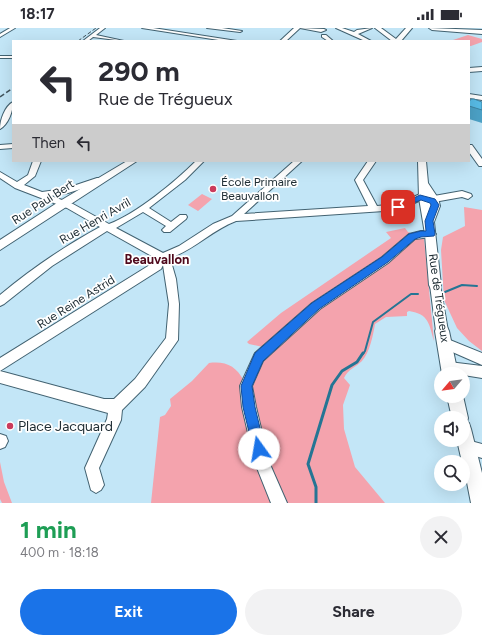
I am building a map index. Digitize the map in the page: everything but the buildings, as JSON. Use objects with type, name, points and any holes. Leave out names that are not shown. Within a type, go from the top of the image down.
[{"type":"main road","points":[[284,40],[297,28]]},
{"type":"main road","points":[[378,28],[385,34],[400,38],[415,28]]},
{"type":"main road","points":[[400,38],[409,28]]},
{"type":"main road","points":[[432,28],[482,31]]},
{"type":"main road","points":[[462,28],[482,31]]},
{"type":"main road","points":[[474,28],[482,31]]},
{"type":"main road","name":"Rue Paul Bert","points":[[0,246],[64,203],[131,162]]},
{"type":"main road","name":"Rue de Trégueux","points":[[422,162],[428,198],[435,285]]},
{"type":"main road","name":"Rue de Trégueux","points":[[443,337],[449,367]]},
{"type":"main road","points":[[475,449],[480,503]]},
{"type":"street","points":[[0,36],[13,28]]},
{"type":"street","points":[[86,40],[103,28]]},
{"type":"street","points":[[144,28],[227,40]]},
{"type":"street","points":[[159,30],[168,28]]},
{"type":"street","points":[[209,28],[241,30]]},
{"type":"street","points":[[208,37],[217,28]]},
{"type":"street","points":[[302,28],[321,31],[324,30]]},
{"type":"street","points":[[338,28],[356,32],[368,40]]},
{"type":"street","points":[[356,32],[370,28]]},
{"type":"street","points":[[234,40],[241,30]]},
{"type":"street","points":[[92,36],[116,40]]},
{"type":"street","points":[[324,36],[330,40]]},
{"type":"street","points":[[0,57],[12,57]]},
{"type":"street","points":[[470,70],[482,69]]},
{"type":"street","points":[[470,96],[482,98]]},
{"type":"street","points":[[470,100],[482,105]]},
{"type":"street","points":[[0,127],[12,106]]},
{"type":"street","points":[[0,147],[12,146]]},
{"type":"street","points":[[470,148],[482,164]]},
{"type":"street","points":[[22,187],[31,185],[33,178],[31,176],[38,162]]},
{"type":"street","name":"Rue Henri Avril","points":[[0,301],[51,261],[102,229],[116,225],[142,208],[188,175],[199,162]]},
{"type":"street","name":"Rue Reine Astrid","points":[[0,375],[157,266],[163,257],[175,253],[225,222],[235,218],[297,162]]},
{"type":"street","points":[[372,162],[369,167],[360,175],[359,180],[374,209]]},
{"type":"street","points":[[0,174],[22,187],[64,203],[109,227],[156,255],[163,257],[168,268],[174,304],[172,340],[140,383],[116,406],[114,420],[92,468],[96,485]]},
{"type":"street","name":"Rue Paul Bert","points":[[42,195],[65,191],[100,180]]},
{"type":"street","points":[[235,218],[374,209],[404,205],[428,198],[462,194],[468,196]]},
{"type":"street","points":[[142,208],[170,228],[183,217]]},
{"type":"street","points":[[278,503],[262,462],[249,407],[246,386],[258,357],[316,306],[385,260],[412,236],[431,234]]},
{"type":"street","name":"Rue de Trégueux","points":[[435,285],[443,337]]},
{"type":"street","points":[[443,337],[482,359]]},
{"type":"street","points":[[470,372],[482,372]]},
{"type":"street","points":[[0,375],[104,406],[116,406]]},
{"type":"shaded area","points":[[468,35],[482,39],[482,42],[470,46],[470,40],[453,40]]},
{"type":"shaded area","points":[[202,194],[212,199],[198,211],[188,205]]},
{"type":"shaded area","points":[[464,207],[482,210],[482,351],[469,341],[457,328],[444,300],[441,250],[443,237],[465,226]]},
{"type":"shaded area","points":[[405,228],[408,232],[424,238],[434,341],[427,321],[416,312],[409,311],[407,312],[407,316],[386,317],[375,324],[371,343],[365,357],[348,372],[344,378],[350,385],[343,405],[344,429],[355,467],[385,503],[151,503],[160,417],[165,415],[171,406],[170,399],[192,381],[209,363],[221,363],[234,368],[244,381],[263,347],[249,344],[247,342],[281,313],[391,238],[386,232]]},
{"type":"shaded area","points":[[0,462],[4,482],[12,503],[2,503],[0,499]]},
{"type":"waterway","points":[[445,292],[462,285],[477,286]]},
{"type":"waterway","points":[[363,354],[373,322],[411,294],[418,294]]},
{"type":"waterway","points":[[316,503],[316,487],[308,464],[332,385],[342,371],[357,362],[363,353]]},
{"type":"railway","points":[[79,40],[96,28]]},
{"type":"railway","points":[[0,97],[12,89]]},
{"type":"place","name":"École Primaire Beauvallon","points":[[213,189]]},
{"type":"place","name":"Place Jacquard","points":[[10,426]]},
{"type":"district","name":"Beauvallon","points":[[157,259]]},
{"type":"route","points":[[259,449],[249,407],[246,386],[258,357],[316,306],[385,260],[412,236],[431,234],[429,221],[435,205],[433,201],[420,197],[398,207]]}]
